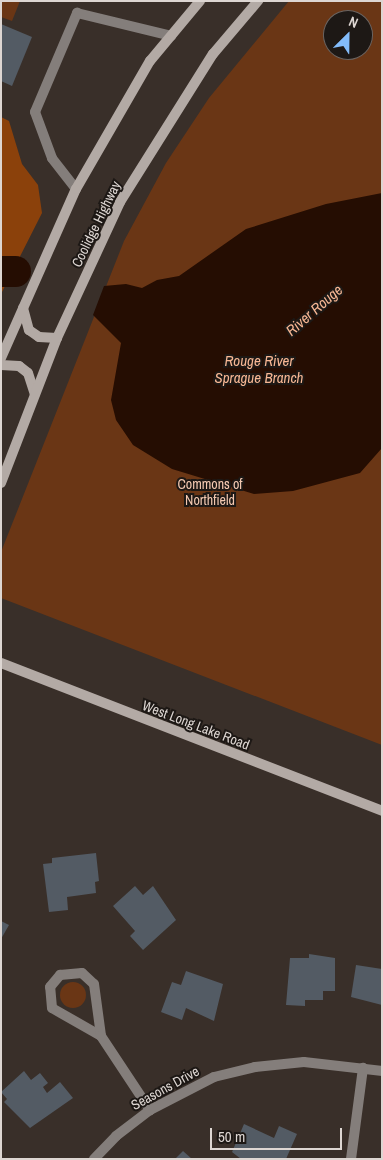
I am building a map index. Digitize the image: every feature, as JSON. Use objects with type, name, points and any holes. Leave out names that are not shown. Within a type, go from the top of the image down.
[{"type":"main road","points":[[1,358],[76,189],[150,61],[200,1]]},
{"type":"main road","name":"Coolidge Highway","points":[[1,483],[57,338],[120,202],[213,54],[258,1]]},
{"type":"main road","points":[[23,307],[29,330],[39,337],[57,338]]},
{"type":"main road","points":[[1,365],[19,366],[28,373],[34,382],[35,395]]},
{"type":"main road","name":"West Long Lake Road","points":[[1,663],[382,811]]},
{"type":"street","points":[[76,189],[52,158],[35,112],[77,13],[171,36]]},
{"type":"street","points":[[101,1036],[52,1008],[50,987],[60,975],[82,973],[94,984],[101,1036],[150,1110]]},
{"type":"street","name":"Seasons Drive","points":[[94,1159],[116,1136],[150,1110],[214,1077],[255,1066],[304,1062],[382,1071]]},
{"type":"street","points":[[351,1159],[363,1068]]},
{"type":"green space","points":[[1,1],[20,1],[12,21],[1,17]]},
{"type":"green space","name":"Commons of Northfield","points":[[289,1],[382,1],[382,745],[1,598],[1,552],[124,241],[166,163],[209,98]]},
{"type":"green space","points":[[73,982],[82,986],[86,995],[82,1004],[73,1008],[64,1004],[60,995],[64,986]]},
{"type":"shaded area","points":[[1,117],[9,121],[22,164],[38,185],[42,213],[1,294]]},
{"type":"water","name":"Rouge River Sprague Branch","points":[[382,193],[382,448],[360,473],[293,491],[254,494],[172,469],[133,445],[116,420],[111,400],[121,343],[93,315],[104,286],[126,284],[142,288],[157,280],[179,276],[246,229],[326,204]]},
{"type":"building","points":[[1,24],[32,37],[12,86],[1,81]]},
{"type":"building","points":[[96,853],[99,881],[95,882],[96,893],[67,897],[68,910],[49,912],[43,864],[52,863],[52,858]]},
{"type":"building","points":[[135,886],[143,895],[153,886],[176,920],[143,950],[130,936],[135,931],[113,906]]},
{"type":"building","points":[[1,921],[9,925],[1,939]]},
{"type":"building","points":[[309,954],[335,958],[335,991],[323,991],[323,1000],[305,1000],[305,1006],[286,1005],[290,958],[309,958]]},
{"type":"building","points":[[356,965],[382,969],[382,1005],[351,997]]},
{"type":"building","points":[[186,971],[223,984],[214,1021],[186,1008],[182,1020],[161,1012],[172,982],[181,985]]},
{"type":"building","points":[[24,1071],[31,1080],[40,1073],[48,1083],[43,1087],[47,1093],[60,1082],[73,1098],[30,1128],[4,1102],[7,1099],[1,1092]]},
{"type":"building","points":[[244,1124],[274,1138],[279,1126],[297,1134],[286,1159],[241,1159],[232,1152]]},
{"type":"building","points":[[183,1151],[192,1159],[175,1159]]},
{"type":"waterway","name":"River Rouge","points":[[1,271],[15,271]]}]
